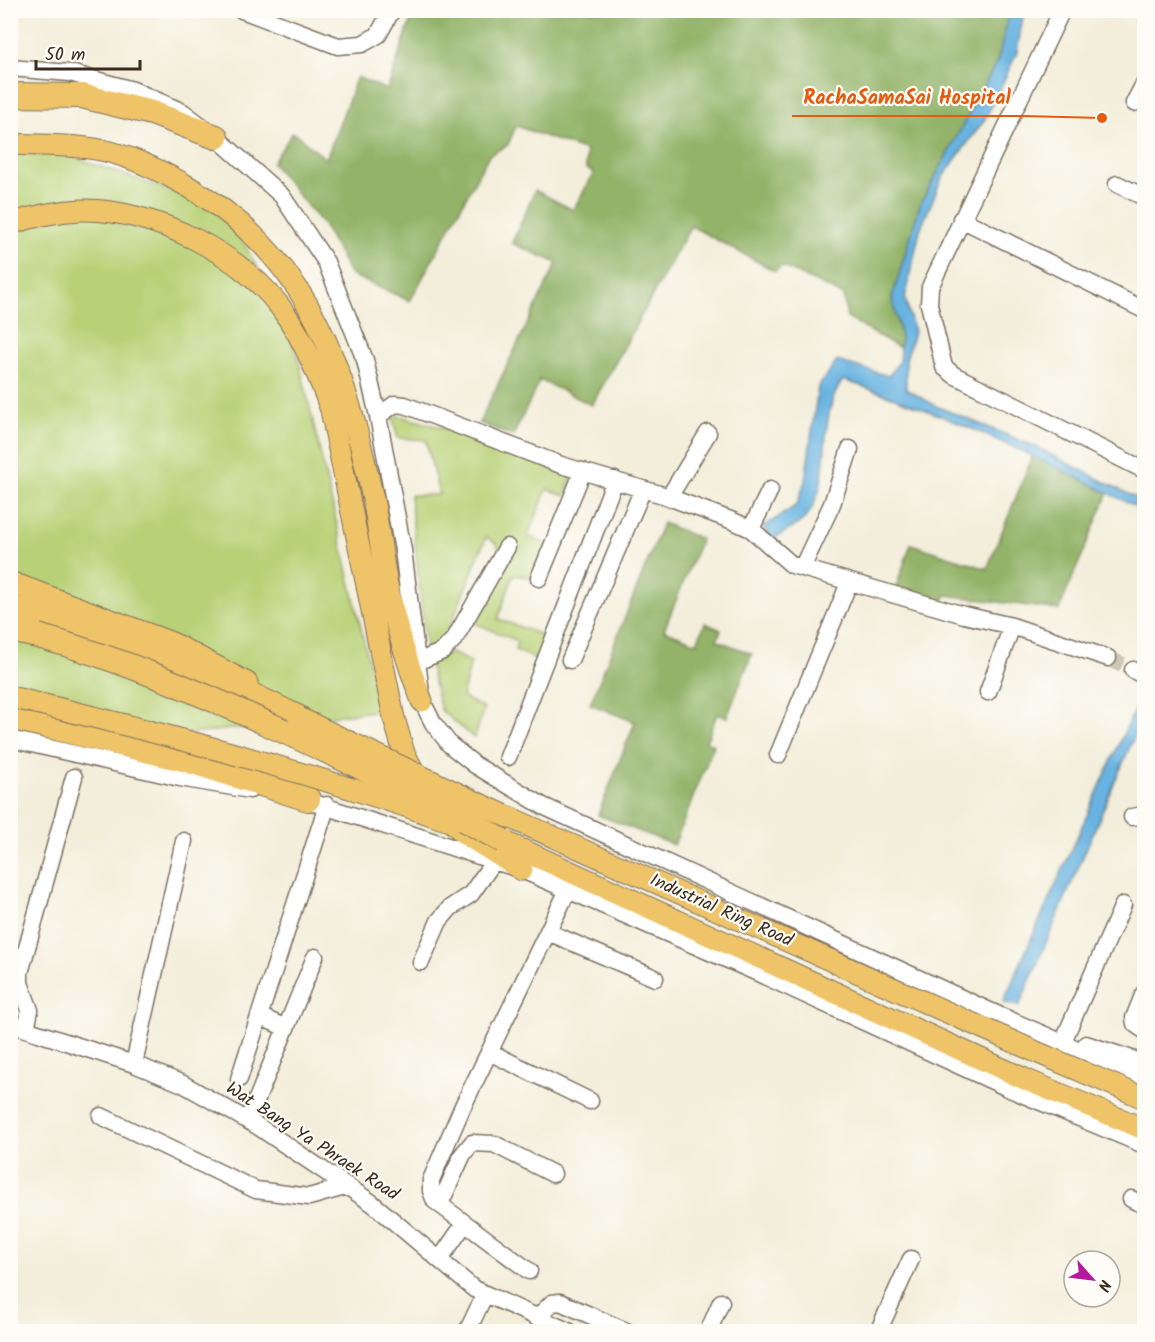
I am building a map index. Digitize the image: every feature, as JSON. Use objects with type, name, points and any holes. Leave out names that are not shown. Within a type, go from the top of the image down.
[{"type":"highway","points":[[10,95],[82,96],[152,113],[216,137]]},
{"type":"highway","points":[[10,607],[105,633],[160,653],[299,718]]},
{"type":"highway","points":[[10,630],[94,651],[156,673],[345,759],[499,851]]},
{"type":"highway","points":[[10,717],[187,760],[317,802]]},
{"type":"main road","points":[[10,144],[110,152],[170,176],[214,202],[249,229],[279,260],[319,326],[342,378],[373,501],[388,591],[407,663],[422,702]]},
{"type":"main road","points":[[10,224],[39,214],[83,210],[134,217],[185,234],[228,257],[259,283],[285,313],[319,375],[331,410],[389,695],[404,753],[418,780],[447,818],[465,834],[522,870]]},
{"type":"main road","name":"Industrial Ring Road","points":[[10,582],[172,643],[241,679],[299,718],[484,806],[1144,1098]]},
{"type":"main road","name":"Industrial Ring Road","points":[[10,697],[199,742],[290,768],[499,851],[1029,1082],[1144,1129]]},
{"type":"street","points":[[242,10],[338,46],[362,44],[378,35],[392,10]]},
{"type":"street","points":[[1062,10],[930,287],[929,304],[944,367],[954,375],[1144,470]]},
{"type":"street","points":[[10,68],[70,73],[133,90],[183,112],[216,137],[282,196],[326,262],[365,360],[378,416],[403,550],[422,702],[433,723],[450,745],[475,765],[543,806],[994,1013],[1144,1078]]},
{"type":"street","points":[[1134,103],[1144,84]]},
{"type":"street","points":[[1117,184],[1144,197]]},
{"type":"street","points":[[961,219],[1144,310]]},
{"type":"street","points":[[378,416],[394,405],[405,405],[583,471],[669,497],[751,529],[778,555],[801,568],[1012,626],[1108,658]]},
{"type":"street","points":[[669,497],[708,434]]},
{"type":"street","points":[[801,568],[832,504],[850,449]]},
{"type":"street","points":[[539,578],[583,471]]},
{"type":"street","points":[[508,757],[615,480]]},
{"type":"street","points":[[570,660],[643,489]]},
{"type":"street","points":[[751,529],[770,490]]},
{"type":"street","points":[[417,662],[443,651],[455,638],[507,546]]},
{"type":"street","points":[[778,755],[849,582]]},
{"type":"street","points":[[988,692],[1012,626]]},
{"type":"street","points":[[10,739],[180,778],[317,802],[499,851],[522,870],[758,973],[1010,1089],[1144,1145]]},
{"type":"street","points":[[18,1026],[30,1010],[20,983],[20,973],[74,777]]},
{"type":"street","points":[[239,1079],[259,1016],[317,802]]},
{"type":"street","points":[[134,1064],[184,841]]},
{"type":"street","points":[[421,962],[439,921],[450,908],[471,894],[499,851]]},
{"type":"street","points":[[529,1271],[440,1204],[431,1191],[431,1180],[489,1052],[568,890]]},
{"type":"street","points":[[1065,1037],[1123,904]]},
{"type":"street","points":[[548,932],[655,978]]},
{"type":"street","points":[[248,1121],[315,957]]},
{"type":"street","points":[[1144,993],[1134,1018],[1135,1024],[1144,1030]]},
{"type":"street","points":[[259,1016],[286,1028]]},
{"type":"street","points":[[1022,1024],[1144,1063]]},
{"type":"street","name":"Wat Bang Ya Phraek Road","points":[[18,1026],[134,1064],[183,1084],[248,1121],[348,1186],[405,1228],[459,1279],[485,1294],[570,1332]]},
{"type":"street","points":[[489,1052],[590,1101]]},
{"type":"street","points":[[101,1116],[256,1190],[309,1197],[348,1186]]},
{"type":"street","points":[[440,1204],[463,1154],[472,1143],[494,1144],[553,1174]]},
{"type":"street","points":[[440,1259],[465,1223]]},
{"type":"street","points":[[878,1332],[911,1259]]},
{"type":"street","points":[[467,1332],[485,1294]]},
{"type":"street","points":[[537,1318],[552,1303],[560,1302],[628,1332]]},
{"type":"street","points":[[708,1332],[721,1302]]},
{"type":"green space","points":[[414,11],[1010,11],[998,60],[920,205],[892,298],[901,337],[900,348],[847,318],[843,295],[782,266],[775,271],[691,226],[592,405],[540,380],[513,436],[479,423],[557,263],[512,243],[535,190],[573,210],[594,173],[586,168],[586,151],[516,126],[508,145],[489,155],[410,301],[351,275],[323,225],[272,163],[293,132],[326,159],[357,77],[387,90]]},
{"type":"green space","points":[[39,145],[223,209],[285,313],[301,370],[380,710],[176,736],[11,686],[10,155]]},
{"type":"green space","points":[[392,414],[440,427],[572,476],[565,496],[547,489],[528,536],[548,545],[535,578],[513,575],[498,619],[550,638],[541,661],[515,650],[517,641],[470,621],[503,558],[496,543],[486,537],[442,646],[426,650],[410,495],[439,495],[426,440],[398,438]]},
{"type":"green space","points":[[1033,455],[1108,493],[1059,610],[945,595],[943,604],[895,590],[911,544],[987,569]]},
{"type":"green space","points":[[663,523],[701,539],[664,630],[697,643],[705,623],[721,630],[717,640],[752,654],[727,717],[717,714],[706,742],[714,745],[674,845],[598,815],[635,722],[590,704]]},
{"type":"green space","points":[[451,653],[471,662],[462,697],[484,708],[474,738],[441,710],[429,663]]},
{"type":"water","points":[[1010,11],[1024,11],[1017,52],[985,119],[942,178],[920,230],[905,298],[914,332],[906,359],[906,389],[936,406],[1036,447],[1144,502],[1144,511],[959,423],[843,380],[830,411],[824,463],[817,497],[802,521],[772,540],[763,527],[797,505],[805,481],[818,387],[837,361],[889,376],[899,362],[901,337],[892,298],[920,205],[998,60]]},
{"type":"water","points":[[1144,688],[1144,714],[1019,1006],[1003,1002]]},
{"type":"tunnel","points":[[1108,658],[1133,670]]},
{"type":"place","name":"RachaSamaSai Hospital","points":[[1102,118]]}]
